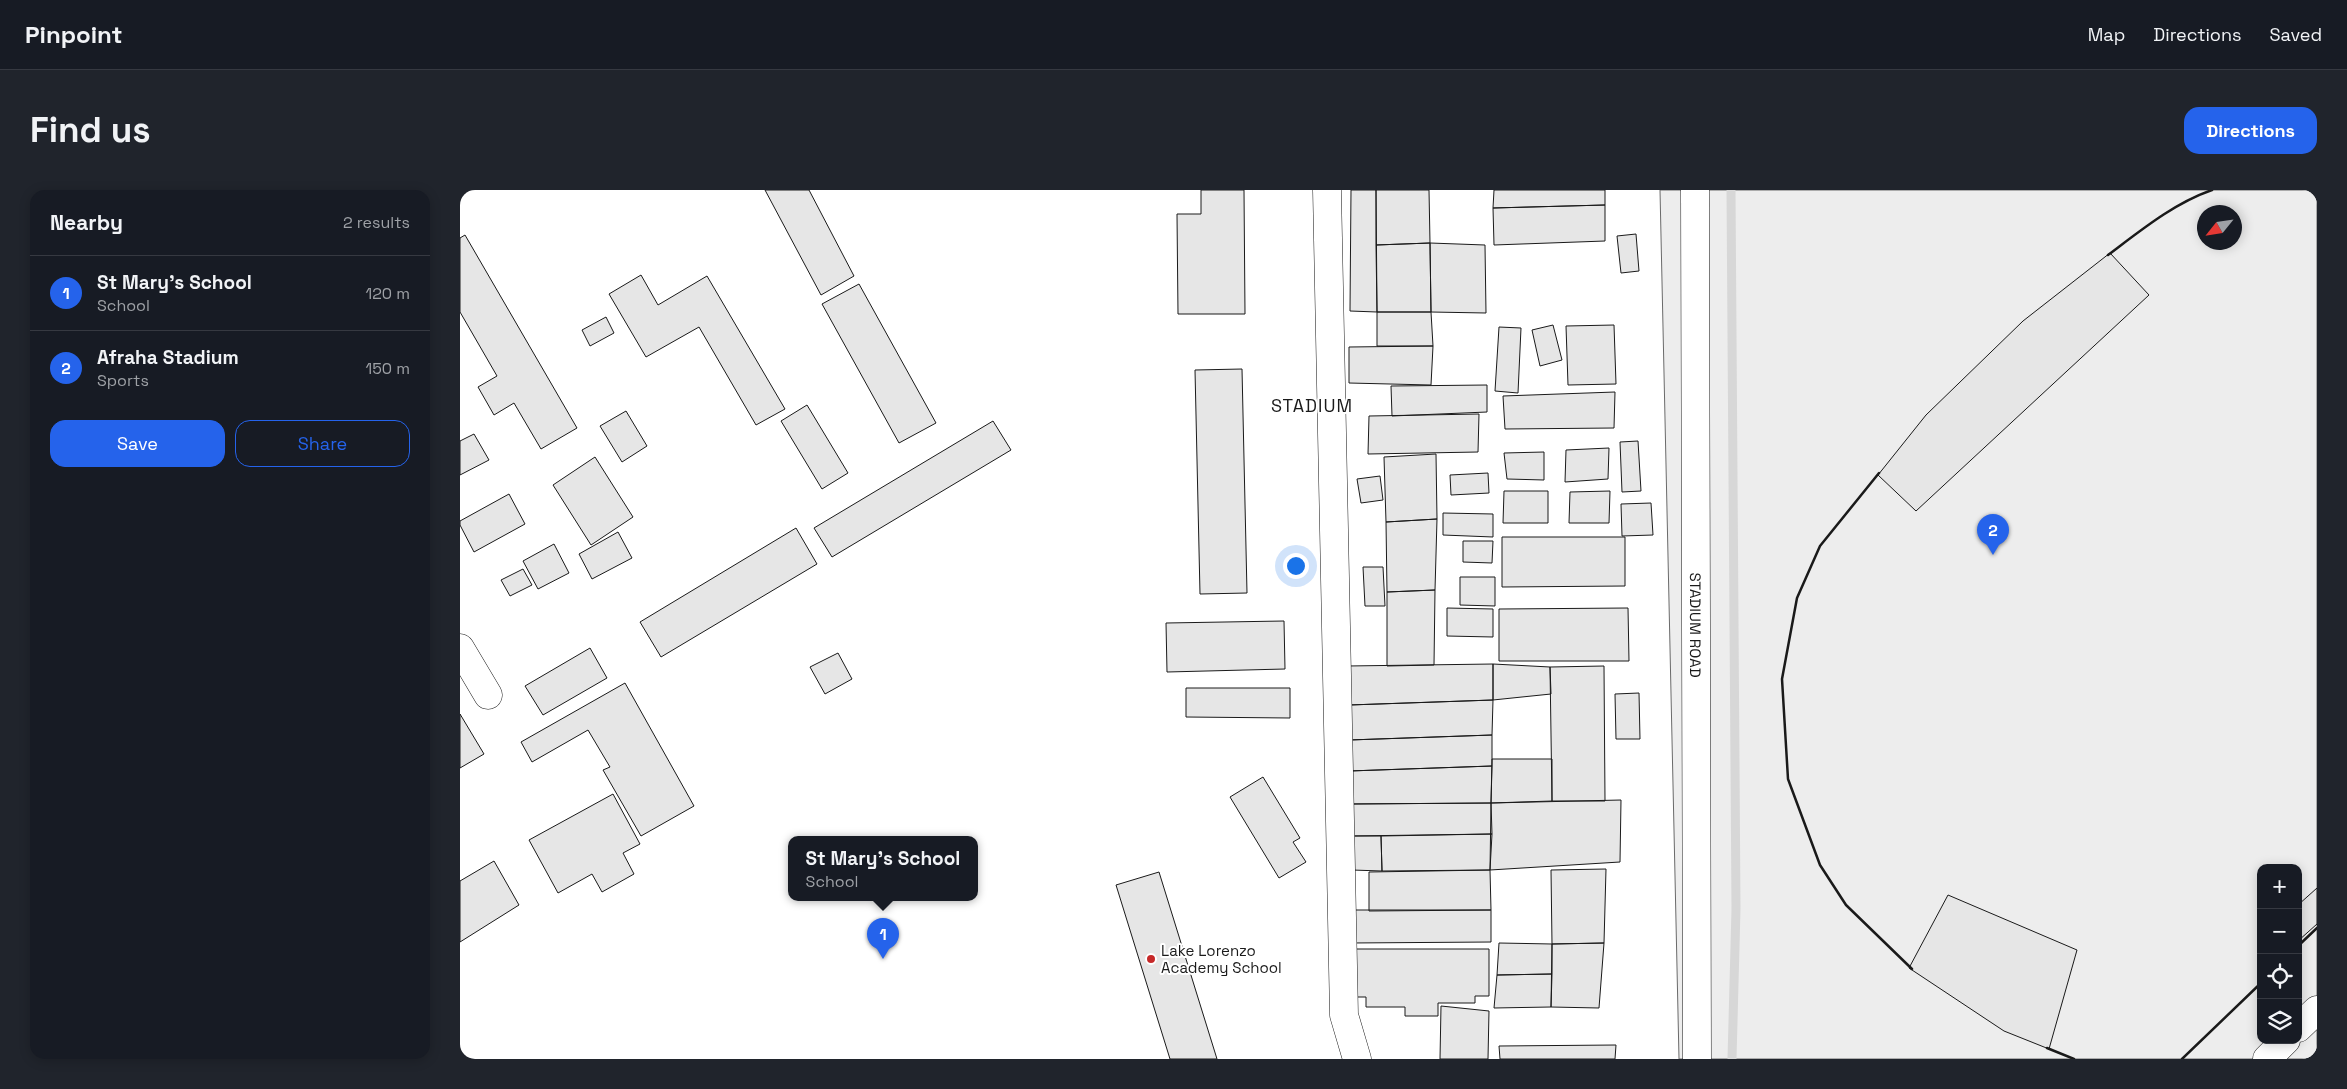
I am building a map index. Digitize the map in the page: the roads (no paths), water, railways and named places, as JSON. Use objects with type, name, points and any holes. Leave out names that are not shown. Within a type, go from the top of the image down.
[{"type":"street","points":[[1327,190],[1344,1015],[1358,1059]]},
{"type":"street","name":"STADIUM ROAD","points":[[1695,190],[1697,1059]]},
{"type":"street","points":[[460,648],[488,695]]},
{"type":"street","points":[[2302,1024],[2317,1010]]},
{"type":"street","points":[[2267,1059],[2282,1044]]},
{"type":"waterway","points":[[1731,190],[1736,909],[1732,1059]]},
{"type":"place","name":"Afraha Stadium","points":[[1993,555]]},
{"type":"place","name":"St Mary's School","points":[[883,959]]},
{"type":"place","name":"Lake Lorenzo Academy School","points":[[1151,959]]},
{"type":"district","name":"STADIUM","points":[[1312,405]]}]
